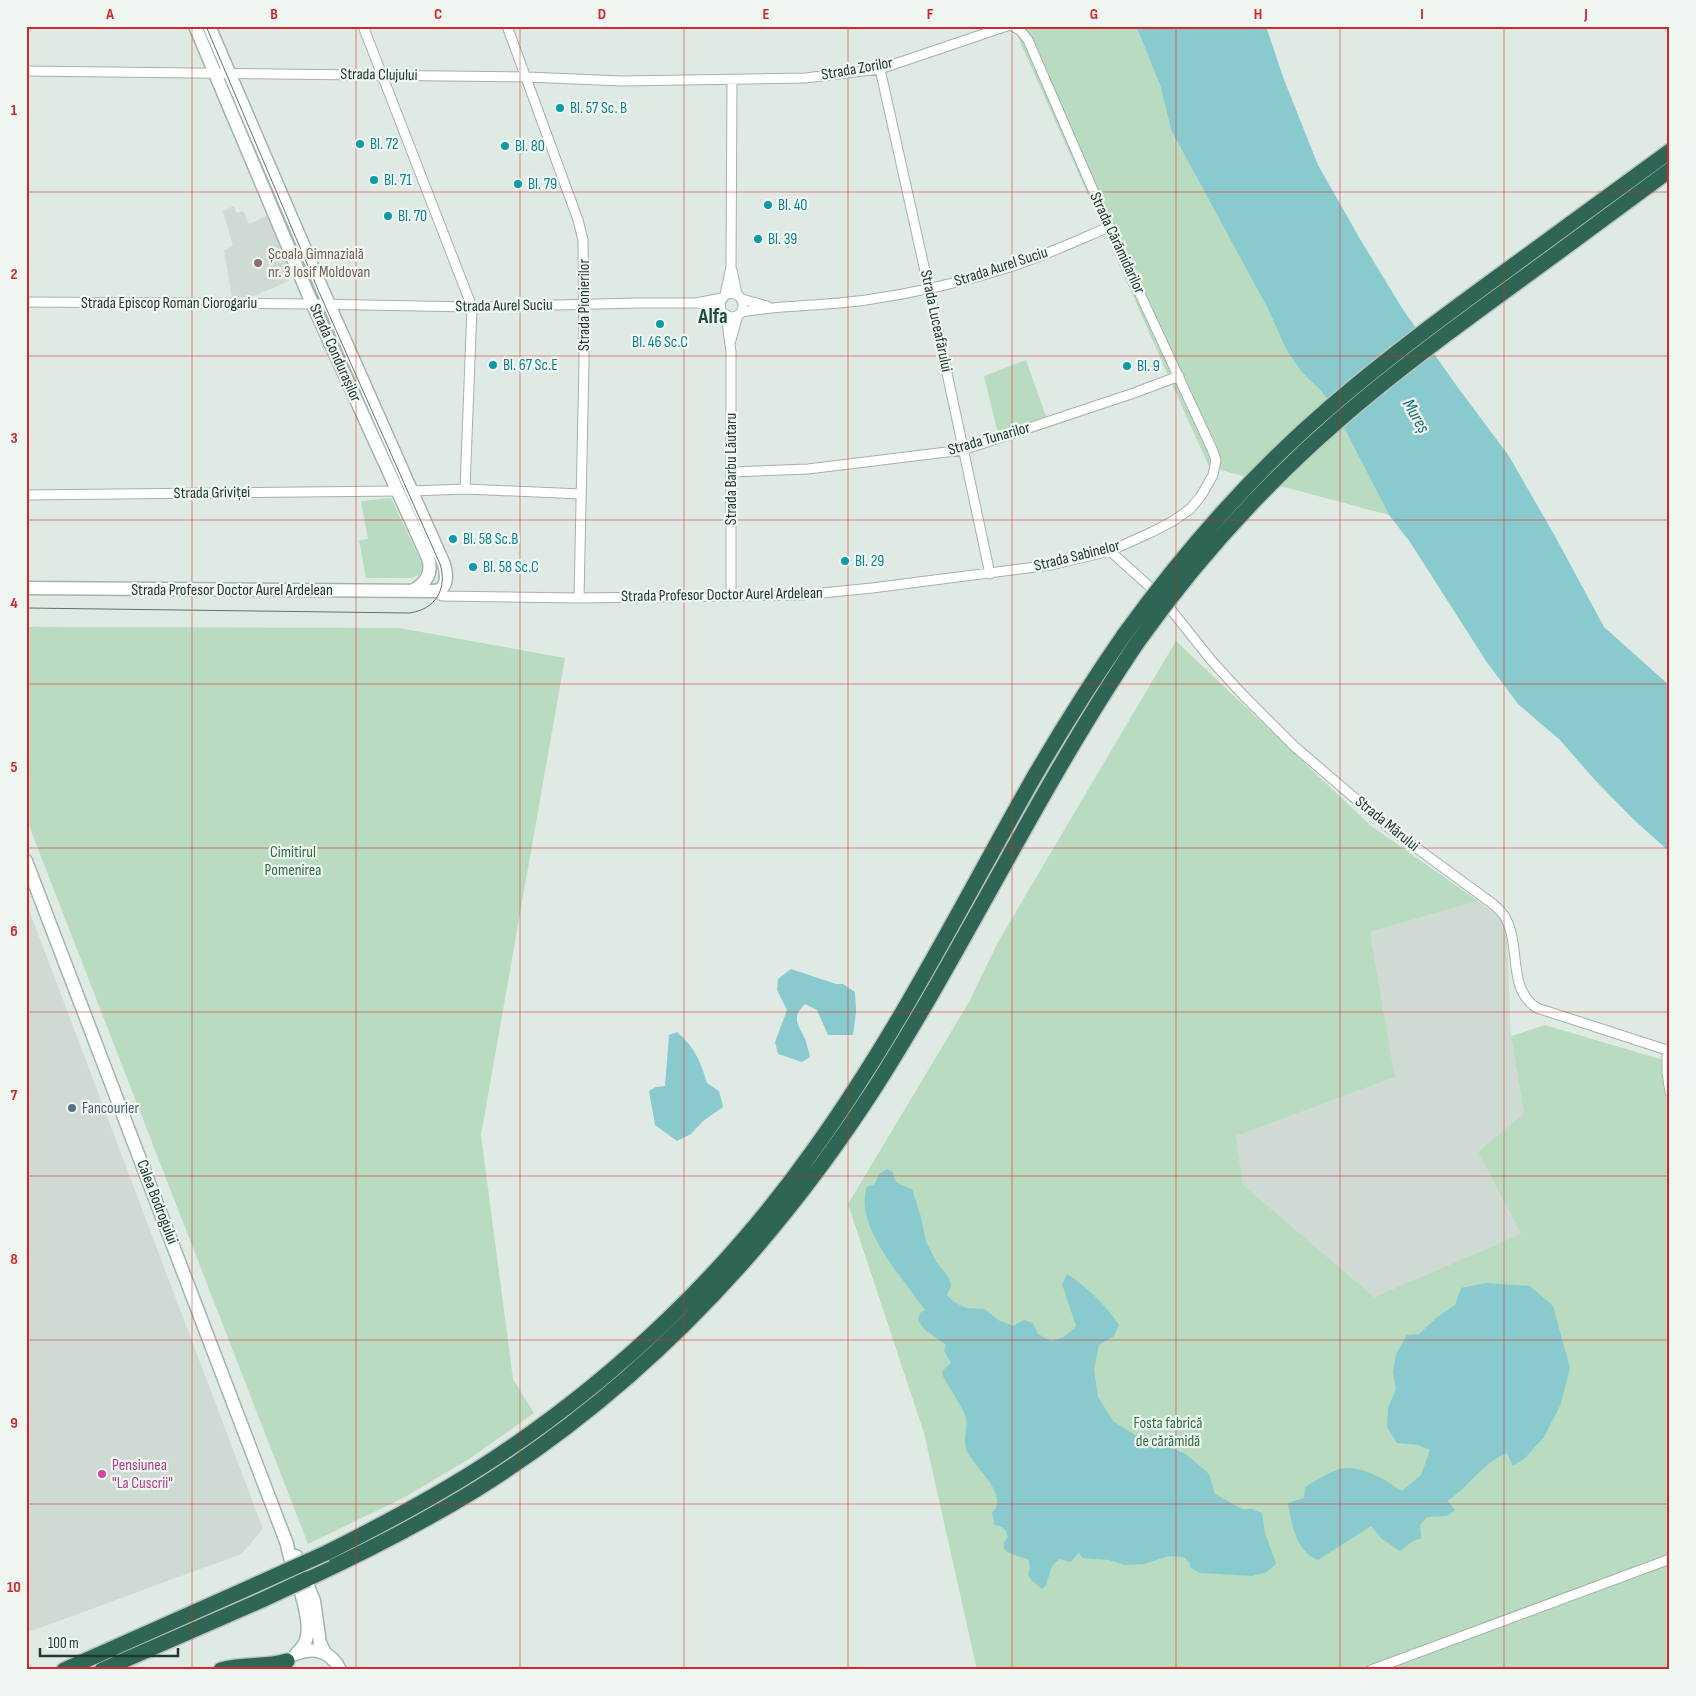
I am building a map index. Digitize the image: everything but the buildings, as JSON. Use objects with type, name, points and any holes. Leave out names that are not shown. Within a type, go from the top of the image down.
[{"type":"highway","points":[[64,1670],[326,1553],[400,1515],[495,1458],[570,1404],[632,1353],[694,1293],[758,1223],[817,1146],[894,1026],[1035,777],[1086,692],[1124,635],[1166,578],[1210,526],[1251,481],[1330,406],[1398,352],[1670,151]]},
{"type":"highway","points":[[102,1670],[262,1600],[408,1529],[502,1472],[579,1417],[641,1366],[704,1306],[769,1233],[828,1157],[908,1034],[1054,775],[1102,696],[1174,594],[1220,538],[1261,494],[1320,437],[1407,365],[1670,170]]},
{"type":"highway","points":[[221,1670],[237,1666],[268,1666],[288,1661]]},
{"type":"main road","name":"Strada Condurașilor","points":[[195,26],[313,304],[429,562],[429,573],[426,580],[412,591]]},
{"type":"main road","name":"Strada Condurașilor","points":[[209,26],[443,562],[446,576]]},
{"type":"main road","points":[[437,591],[444,586],[446,576]]},
{"type":"main road","name":"Strada Profesor Doctor Aurel Ardelean","points":[[26,588],[437,591]]},
{"type":"main road","name":"Calea Bodrogului","points":[[26,861],[287,1544],[302,1597],[307,1626],[305,1643],[288,1661]]},
{"type":"main road","name":"Calea Bodrogului","points":[[287,1544],[296,1556],[310,1592],[316,1614],[320,1642],[325,1654],[335,1661],[340,1670]]},
{"type":"main road","points":[[288,1661],[313,1650],[325,1654]]},
{"type":"street","points":[[363,26],[472,307],[464,489]]},
{"type":"street","name":"Strada Pionierilor","points":[[507,26],[582,232],[584,362],[579,598]]},
{"type":"street","name":"Strada Zorilor","points":[[732,80],[805,78],[880,69],[1007,26]]},
{"type":"street","name":"Strada Cărămidarilor","points":[[1014,27],[1024,34],[1028,40],[1109,228],[1216,460]]},
{"type":"street","name":"Strada Luceafărului","points":[[880,69],[990,574]]},
{"type":"street","name":"Strada Clujului","points":[[26,71],[527,77],[622,81],[732,80]]},
{"type":"street","points":[[731,267],[744,306],[740,313],[732,317],[723,313],[720,302],[731,267],[732,80]]},
{"type":"street","name":"Strada Aurel Suciu","points":[[740,313],[770,307],[865,300],[929,289],[1011,266],[1109,228]]},
{"type":"street","points":[[723,297],[733,293],[740,297]]},
{"type":"street","name":"Strada Aurel Suciu","points":[[313,304],[472,307],[696,303],[723,297]]},
{"type":"street","name":"Strada Aurel Suciu","points":[[740,297],[770,307]]},
{"type":"street","name":"Strada Episcop Roman Ciorogariu","points":[[26,302],[313,304]]},
{"type":"street","name":"Strada Aurel Suciu","points":[[696,303],[723,313]]},
{"type":"street","name":"Strada Barbu Lăutaru","points":[[723,313],[730,342],[731,596]]},
{"type":"street","name":"Strada Barbu Lăutaru","points":[[730,342],[740,313]]},
{"type":"street","name":"Strada Tunarilor","points":[[732,472],[808,469],[963,450],[1134,393],[1178,376]]},
{"type":"street","name":"Strada Sabinelor","points":[[990,574],[1051,566],[1110,551],[1152,532],[1190,509],[1201,496],[1213,475],[1216,460]]},
{"type":"street","points":[[412,491],[464,489],[582,494]]},
{"type":"street","name":"Strada Griviței","points":[[26,495],[397,491]]},
{"type":"street","name":"Strada Mărului","points":[[1110,551],[1161,597],[1217,667],[1294,746],[1392,830],[1493,904],[1506,916],[1510,928],[1520,987],[1529,1003],[1537,1008],[1668,1051]]},
{"type":"street","name":"Strada Profesor Doctor Aurel Ardelean","points":[[437,591],[450,591],[454,596],[579,598],[802,595],[990,574]]},
{"type":"street","name":"Strada Condurașilor","points":[[446,576],[454,596]]},
{"type":"street","points":[[1668,1051],[1667,1073],[1670,1092]]},
{"type":"street","points":[[1372,1670],[1670,1559]]},
{"type":"shaded area","name":"Școala Gimnazială nr. 3 Iosif Moldovan","points":[[234,206],[237,213],[243,211],[249,224],[269,215],[296,275],[288,279],[289,281],[249,298],[232,298],[224,250],[233,246],[223,211]]},
{"type":"shaded area","points":[[1478,901],[1501,918],[1507,934],[1511,1036],[1524,1113],[1478,1152],[1521,1234],[1374,1297],[1243,1185],[1236,1136],[1395,1077],[1370,932]]},
{"type":"shaded area","points":[[26,902],[263,1529],[241,1554],[26,1633]]},
{"type":"green space","points":[[1013,26],[1136,26],[1160,85],[1171,130],[1268,309],[1286,349],[1334,408],[1389,515],[1209,467]]},
{"type":"green space","points":[[1026,360],[1047,419],[998,434],[984,376]]},
{"type":"green space","points":[[391,498],[422,564],[422,569],[419,575],[411,578],[366,578],[359,540],[368,539],[361,501]]},
{"type":"green space","name":"Cimitirul Pomenirea","points":[[26,627],[399,628],[565,658],[481,1135],[513,1379],[534,1413],[469,1459],[405,1497],[308,1544],[26,818]]},
{"type":"green space","name":"Fosta fabrică de cărămidă","points":[[1176,641],[1370,825],[1478,901],[1370,932],[1395,1077],[1236,1136],[1243,1185],[1374,1297],[1521,1234],[1478,1152],[1524,1113],[1511,1036],[1545,1025],[1670,1062],[1670,1670],[977,1670],[924,1433],[848,1204],[969,1002],[998,942]]},
{"type":"water","name":"Mureș","points":[[1136,26],[1266,26],[1283,77],[1318,165],[1402,308],[1509,456],[1604,627],[1670,686],[1670,852],[1633,819],[1593,778],[1560,740],[1518,704],[1486,661],[1410,542],[1389,515],[1334,408],[1301,371],[1286,349],[1268,309],[1171,130],[1160,85]]},
{"type":"water","points":[[791,969],[836,984],[843,984],[855,992],[856,1012],[853,1035],[828,1035],[817,1010],[805,1004],[800,1009],[797,1022],[806,1041],[810,1057],[802,1062],[778,1054],[775,1042],[787,1010],[777,990],[778,979]]},
{"type":"water","points":[[677,1032],[696,1055],[707,1083],[719,1091],[723,1107],[703,1121],[691,1134],[677,1141],[655,1125],[649,1091],[656,1087],[665,1086],[669,1035]]},
{"type":"water","points":[[887,1169],[893,1172],[897,1182],[912,1189],[921,1217],[926,1242],[936,1261],[949,1278],[951,1286],[947,1295],[954,1302],[966,1308],[985,1309],[998,1320],[1013,1326],[1024,1320],[1033,1323],[1038,1334],[1051,1341],[1064,1337],[1076,1326],[1062,1284],[1067,1274],[1096,1297],[1119,1325],[1114,1336],[1099,1345],[1094,1370],[1098,1397],[1113,1421],[1135,1435],[1186,1454],[1209,1474],[1215,1494],[1242,1509],[1253,1509],[1262,1513],[1265,1533],[1276,1564],[1265,1573],[1252,1576],[1200,1573],[1191,1568],[1189,1562],[1184,1557],[1169,1556],[1144,1564],[1125,1565],[1109,1560],[1082,1558],[1079,1552],[1071,1562],[1059,1559],[1052,1566],[1046,1585],[1042,1589],[1031,1580],[1028,1574],[1030,1569],[1029,1560],[1007,1552],[1004,1548],[1004,1542],[1008,1537],[1004,1528],[995,1525],[992,1513],[997,1505],[997,1497],[988,1480],[969,1456],[966,1449],[966,1418],[942,1371],[951,1363],[944,1351],[946,1345],[924,1329],[918,1320],[920,1313],[925,1310],[883,1252],[867,1218],[865,1202],[867,1187],[875,1184],[879,1174]]},
{"type":"water","points":[[1486,1283],[1530,1286],[1553,1306],[1570,1368],[1560,1406],[1544,1437],[1525,1458],[1513,1466],[1507,1453],[1491,1462],[1448,1501],[1455,1510],[1447,1516],[1427,1517],[1420,1525],[1421,1538],[1413,1541],[1400,1551],[1382,1539],[1371,1526],[1318,1560],[1310,1556],[1296,1537],[1288,1503],[1304,1498],[1305,1487],[1343,1468],[1362,1470],[1383,1479],[1402,1491],[1421,1475],[1430,1450],[1418,1445],[1397,1443],[1387,1427],[1388,1408],[1396,1389],[1393,1373],[1396,1354],[1407,1335],[1419,1334],[1436,1318],[1455,1305],[1461,1288]]},
{"type":"tram line","points":[[26,608],[409,613],[426,608],[441,590],[442,573],[440,564],[319,292],[206,26]]},
{"type":"place","name":"Bl. 57 Sc. B","points":[[560,108]]},
{"type":"place","name":"Bl. 72","points":[[360,144]]},
{"type":"place","name":"Bl. 80","points":[[505,146]]},
{"type":"place","name":"Bl. 71","points":[[374,180]]},
{"type":"place","name":"Bl. 79","points":[[518,184]]},
{"type":"place","name":"Bl. 40","points":[[768,205]]},
{"type":"place","name":"Bl. 70","points":[[388,216]]},
{"type":"place","name":"Bl. 39","points":[[758,239]]},
{"type":"place","name":"Școala Gimnazială nr. 3 Iosif Moldovan","points":[[258,263]]},
{"type":"place","name":"Bl. 46 Sc.C","points":[[660,324]]},
{"type":"place","name":"Bl. 67 Sc.E","points":[[493,365]]},
{"type":"place","name":"Bl. 9","points":[[1127,366]]},
{"type":"place","name":"Bl. 58 Sc.B","points":[[453,539]]},
{"type":"place","name":"Bl. 29","points":[[845,561]]},
{"type":"place","name":"Bl. 58 Sc.C","points":[[473,567]]},
{"type":"place","name":"Fancourier","points":[[72,1108]]},
{"type":"place","name":"Pensiunea \"La Cuscrii\"","points":[[102,1474]]},
{"type":"district","name":"Alfa","points":[[713,316]]}]
